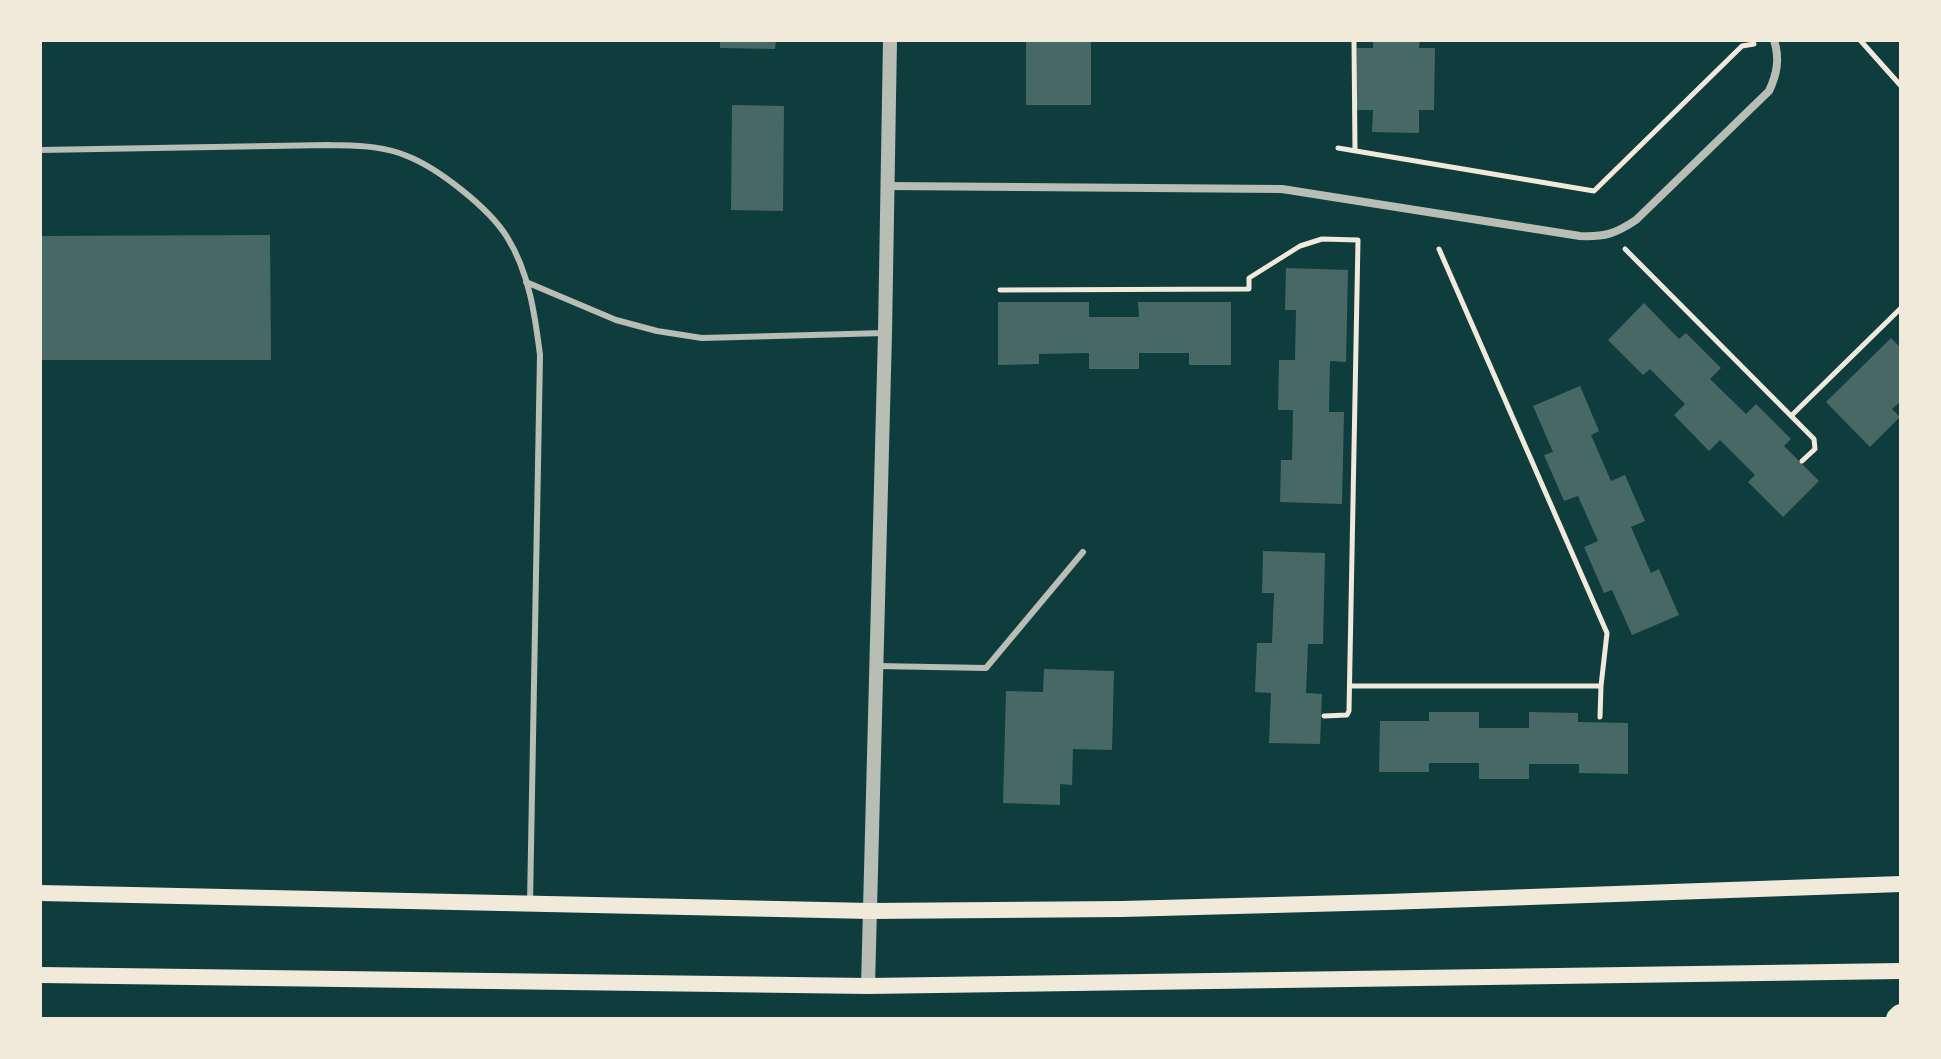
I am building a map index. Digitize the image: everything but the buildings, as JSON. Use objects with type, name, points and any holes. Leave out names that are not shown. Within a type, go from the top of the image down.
[{"type":"main road","points":[[40,893],[870,911],[1137,909],[1901,884]]},
{"type":"main road","points":[[40,975],[868,986],[1901,971]]},
{"type":"street","points":[[868,986],[890,40]]},
{"type":"street","points":[[888,186],[1282,189],[1600,237],[1616,233],[1636,220],[1769,91],[1777,73],[1774,40]]},
{"type":"lane","points":[[40,150],[372,147],[407,155],[443,176],[478,204],[507,236],[534,308],[540,355],[530,903]]},
{"type":"lane","points":[[526,282],[616,320],[702,338],[885,333]]},
{"type":"lane","points":[[877,666],[986,668],[1083,552]]},
{"type":"path","points":[[1354,40],[1355,151]]},
{"type":"path","points":[[1860,40],[1901,86]]},
{"type":"path","points":[[1338,148],[1594,191],[1742,46],[1754,44]]},
{"type":"path","points":[[1000,290],[1249,289],[1249,278],[1300,246],[1322,239],[1358,240],[1350,686],[1348,713],[1324,716]]},
{"type":"path","points":[[1439,249],[1607,633],[1600,717]]},
{"type":"path","points":[[1624,249],[1815,441],[1815,449],[1802,461]]},
{"type":"path","points":[[1791,416],[1901,308]]},
{"type":"path","points":[[1350,686],[1601,686]]}]
